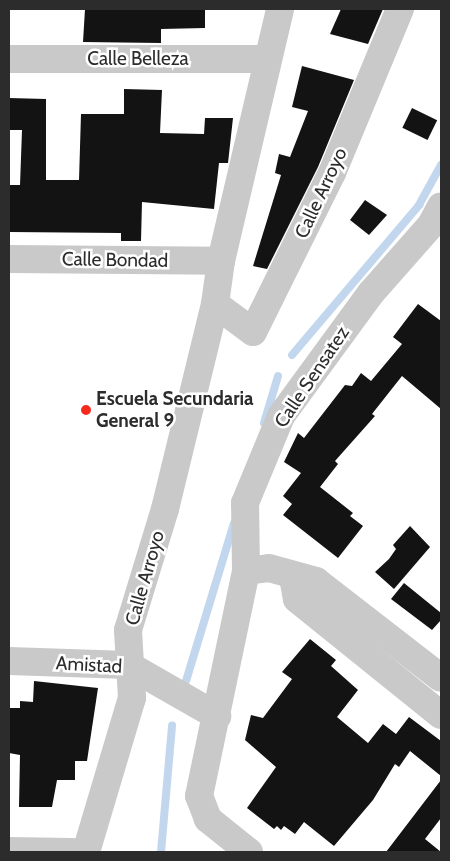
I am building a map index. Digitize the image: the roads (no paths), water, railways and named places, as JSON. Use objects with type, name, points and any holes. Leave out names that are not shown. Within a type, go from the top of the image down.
[{"type":"street","name":"Calle Arroyo","points":[[86,852],[132,698],[128,665],[128,630],[165,509],[215,304],[221,261],[280,9]]},
{"type":"street","name":"Calle Arroyo","points":[[215,304],[253,332],[332,173],[400,9]]},
{"type":"street","name":"Calle Belleza","points":[[9,59],[267,59]]},
{"type":"street","name":"Calle Sensatez","points":[[249,852],[208,819],[199,796],[246,571],[245,503],[281,416],[371,293],[438,220]]},
{"type":"street","name":"Calle Bondad","points":[[9,259],[221,261]]},
{"type":"street","points":[[246,571],[270,568],[293,578],[316,581],[441,678]]},
{"type":"street","points":[[293,578],[297,599],[441,715]]},
{"type":"street","name":"Amistad","points":[[9,661],[128,665],[164,688],[217,716]]},
{"type":"street","points":[[9,851],[72,852]]},
{"type":"waterway","points":[[292,355],[419,205],[441,165]]},
{"type":"waterway","points":[[264,423],[278,376]]},
{"type":"waterway","points":[[186,681],[234,523]]},
{"type":"waterway","points":[[161,852],[172,725]]},
{"type":"place","name":"Escuela Secundaria General 9","points":[[86,410]]}]
